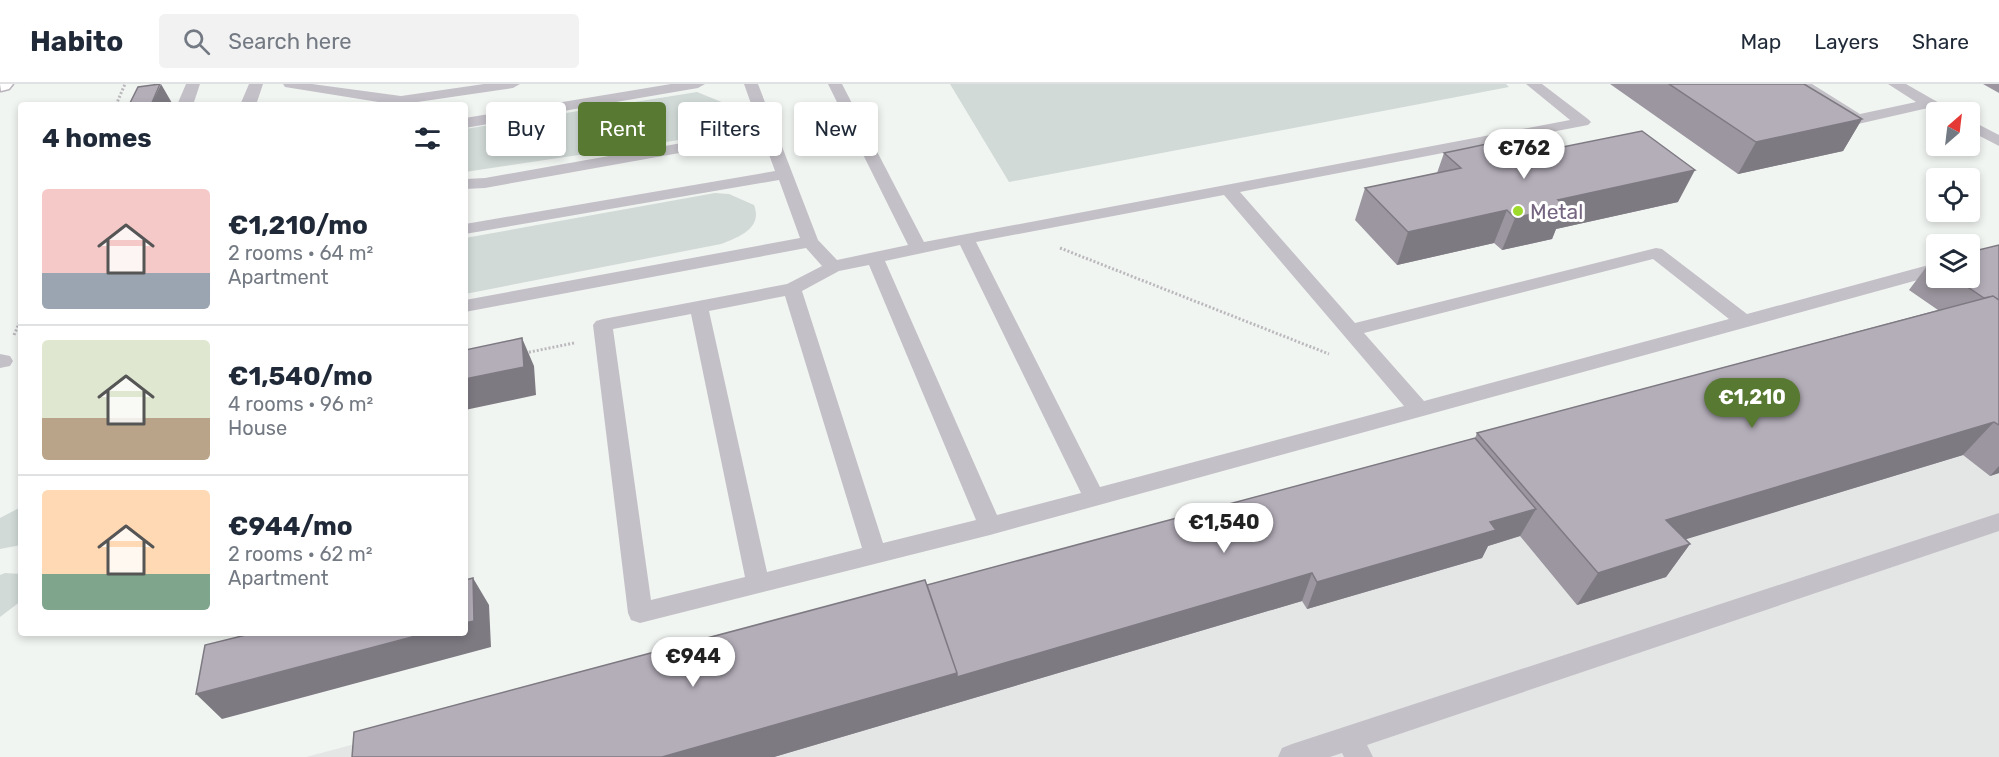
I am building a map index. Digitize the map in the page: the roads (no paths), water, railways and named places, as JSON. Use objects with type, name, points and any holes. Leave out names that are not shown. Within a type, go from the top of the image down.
[{"type":"lane","points":[[186,102],[193,84]]},
{"type":"lane","points":[[249,102],[256,84]]},
{"type":"lane","points":[[290,84],[317,98],[401,101]]},
{"type":"lane","points":[[317,98],[338,84]]},
{"type":"lane","points":[[395,102],[513,84]]},
{"type":"lane","points":[[468,122],[698,84]]},
{"type":"lane","points":[[751,84],[758,102]]},
{"type":"lane","points":[[835,84],[918,248]]},
{"type":"lane","points":[[1533,84],[1583,122],[918,248],[832,267],[792,289],[603,325],[639,613],[990,526],[1926,272]]},
{"type":"lane","points":[[1802,84],[1858,119],[1926,104]]},
{"type":"lane","points":[[1895,84],[1928,102]]},
{"type":"lane","points":[[1980,131],[1999,141]]},
{"type":"lane","points":[[468,184],[485,183],[678,148]]},
{"type":"lane","points":[[778,156],[810,242],[832,267]]},
{"type":"lane","points":[[468,228],[784,174]]},
{"type":"lane","points":[[1228,189],[1353,330],[1419,409]]},
{"type":"lane","points":[[966,239],[1094,497]]},
{"type":"lane","points":[[468,305],[810,242]]},
{"type":"lane","points":[[1353,330],[1656,253],[1744,321]]},
{"type":"lane","points":[[875,258],[990,526]]},
{"type":"lane","points":[[792,289],[875,554]]},
{"type":"lane","points":[[699,307],[758,584]]},
{"type":"lane","points":[[1292,757],[1354,748],[1999,522]]},
{"type":"place","name":"Metal","points":[[1518,211]]}]
